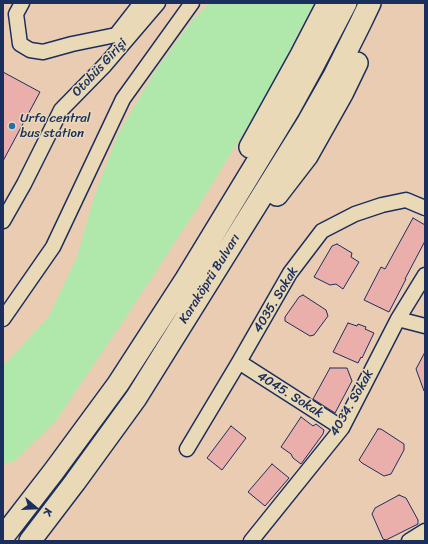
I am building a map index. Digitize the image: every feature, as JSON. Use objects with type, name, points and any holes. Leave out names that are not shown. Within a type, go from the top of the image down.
[{"type":"highway","points":[[186,279],[223,197],[328,3]]},
{"type":"highway","name":"Karaköprü Bulvarı","points":[[3,537],[118,384],[186,279],[290,108],[346,3]]},
{"type":"highway","name":"Karaköprü Bulvarı","points":[[30,541],[136,398],[308,122],[334,76],[370,3]]},
{"type":"highway","points":[[202,292],[307,156],[342,92],[386,3]]},
{"type":"street","points":[[22,3],[16,14],[20,44],[30,50],[43,52],[72,44],[116,35],[141,3]]},
{"type":"street","points":[[3,319],[54,247],[123,100],[192,3]]},
{"type":"street","name":"Otobüs Girişi","points":[[3,221],[24,184],[60,110],[105,65],[155,4]]},
{"type":"street","name":"4035. Sokak","points":[[187,448],[290,273],[322,232],[355,214],[382,205],[406,200],[425,208]]},
{"type":"street","name":"4034. Sokak","points":[[251,541],[342,428],[398,319],[425,275]]},
{"type":"street","points":[[398,319],[425,326]]},
{"type":"street","name":"4045. Sokak","points":[[238,362],[342,428]]},
{"type":"street","points":[[409,541],[425,531]]},
{"type":"green space","points":[[210,3],[314,3],[263,101],[200,204],[124,320],[55,422],[14,462],[3,463],[3,365],[49,316],[77,257],[94,197],[117,136],[155,71],[194,18]]},
{"type":"building","name":"Urfa central bus station","points":[[3,72],[40,92],[3,161]]},
{"type":"building","points":[[413,218],[425,225],[425,241],[389,312],[364,300],[381,267],[385,269]]},
{"type":"building","points":[[337,244],[352,253],[351,257],[359,262],[343,289],[336,284],[330,285],[314,277],[332,246]]},
{"type":"building","points":[[303,295],[326,310],[328,316],[314,335],[310,336],[285,321],[285,317],[299,297]]},
{"type":"building","points":[[348,323],[366,327],[365,329],[374,333],[358,363],[333,352]]},
{"type":"building","points":[[425,352],[425,391],[424,391],[416,369]]},
{"type":"building","points":[[330,368],[347,368],[352,381],[335,413],[313,399]]},
{"type":"building","points":[[301,417],[313,426],[316,424],[324,430],[323,434],[301,464],[281,447]]},
{"type":"building","points":[[231,426],[246,438],[222,470],[207,458]]},
{"type":"building","points":[[378,429],[381,429],[404,444],[404,450],[391,474],[384,476],[359,460]]},
{"type":"building","points":[[272,464],[289,478],[265,506],[248,492]]},
{"type":"building","points":[[399,495],[406,498],[418,520],[418,524],[386,540],[383,539],[372,514],[375,508]]},
{"type":"place","name":"Urfa central bus station","points":[[12,126]]}]
